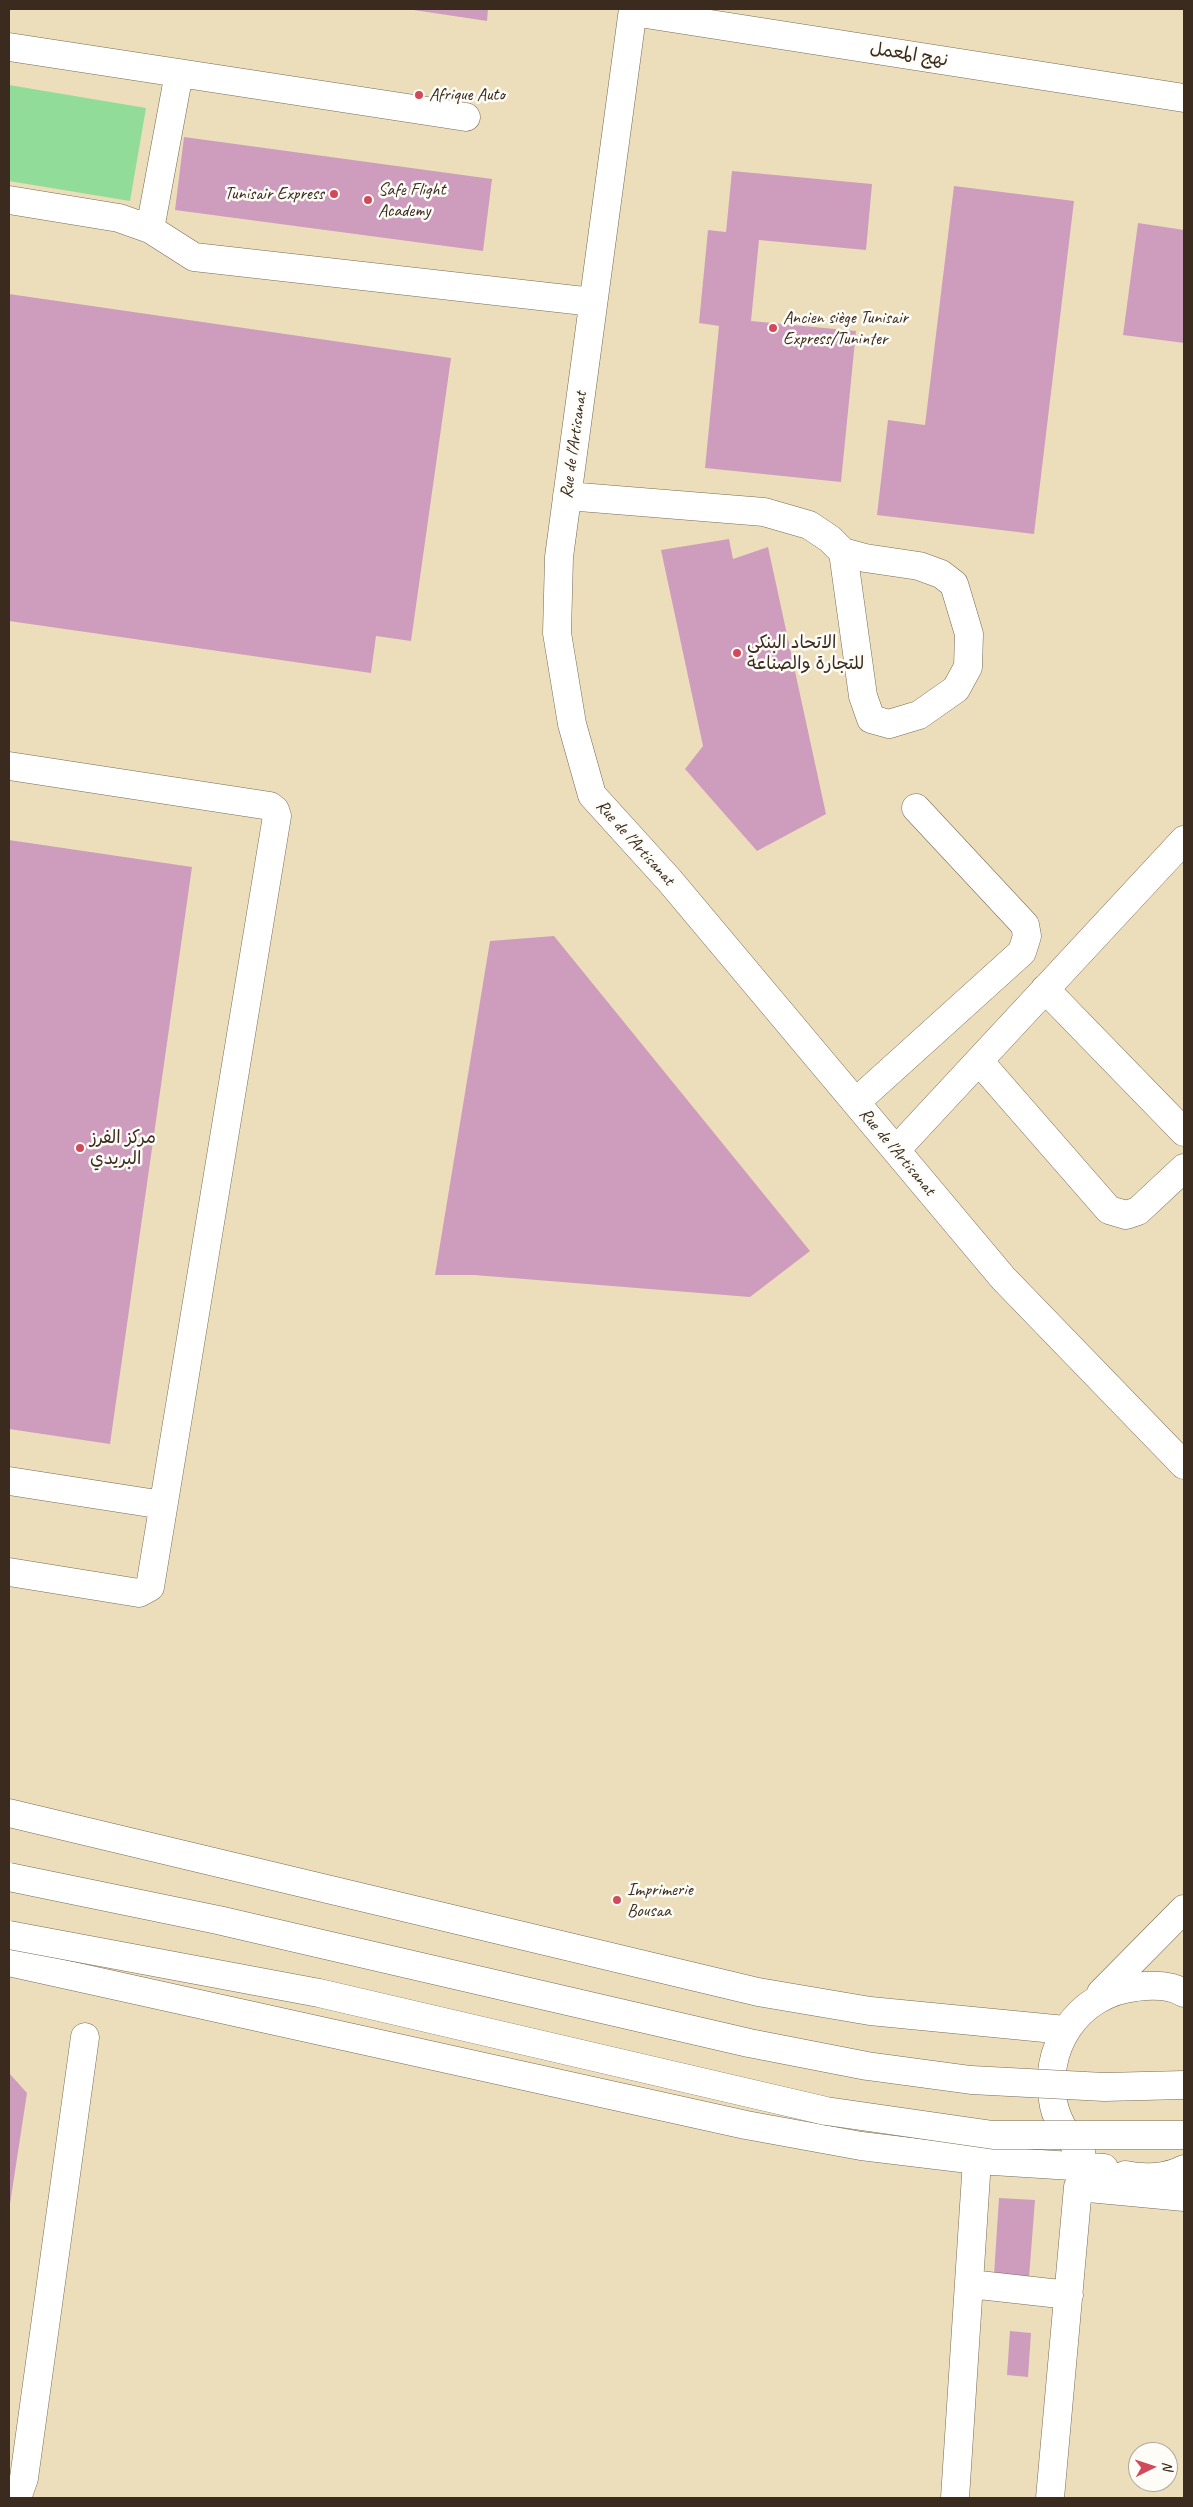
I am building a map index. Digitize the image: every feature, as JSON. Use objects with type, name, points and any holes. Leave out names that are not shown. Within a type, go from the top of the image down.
[{"type":"street","name":"نهج المعمل","points":[[633,10],[1184,98]]},
{"type":"street","name":"Rue de l'Artisanat","points":[[633,10],[559,557],[558,633],[572,724],[592,795],[670,881],[1003,1278],[1184,1465]]},
{"type":"street","points":[[9,47],[466,117]]},
{"type":"street","points":[[150,229],[179,73]]},
{"type":"street","points":[[9,200],[119,218],[150,229],[194,257],[593,302]]},
{"type":"street","points":[[567,496],[764,512],[810,525],[830,539],[843,552],[865,558],[919,566],[941,574],[954,584],[969,634],[968,667],[956,689],[919,715],[889,724],[871,719],[863,696],[843,552]]},
{"type":"street","points":[[9,766],[270,806],[275,810],[277,816],[150,1587],[146,1591],[139,1593],[9,1572]]},
{"type":"street","points":[[856,1102],[1022,952],[1028,936],[1025,925],[916,808]]},
{"type":"street","points":[[896,1150],[1184,840]]},
{"type":"street","points":[[1045,989],[1184,1132]]},
{"type":"street","points":[[979,1061],[1109,1210],[1126,1215],[1138,1211],[1184,1168]]},
{"type":"street","points":[[9,1481],[163,1505]]},
{"type":"street","points":[[9,1813],[758,1992],[870,2011],[1065,2030]]},
{"type":"street","points":[[9,1877],[218,1920],[749,2043],[867,2066],[971,2080],[1104,2087],[1184,2085]]},
{"type":"street","points":[[1104,2168],[1082,2153],[1064,2132],[1054,2108],[1050,2081],[1054,2054],[1065,2030],[1078,2014],[1184,1909]]},
{"type":"street","points":[[9,1936],[319,1993],[826,2110],[993,2135],[1184,2135]]},
{"type":"street","points":[[9,1962],[746,2125],[861,2146],[978,2160],[1104,2168],[1151,2178],[1182,2178]]},
{"type":"street","points":[[1094,2000],[1121,1988],[1151,1985],[1184,1993]]},
{"type":"street","points":[[17,2498],[24,2478],[85,2036]]},
{"type":"street","points":[[955,2498],[978,2160]]},
{"type":"street","points":[[1050,2498],[1078,2187],[1182,2178]]},
{"type":"street","points":[[970,2284],[1069,2295]]},
{"type":"green space","points":[[9,85],[146,108],[130,201],[9,181]]},
{"type":"building","points":[[407,9],[488,9],[487,21]]},
{"type":"building","name":"Tunisair Express","points":[[184,137],[492,179],[483,251],[175,210]]},
{"type":"building","name":"Ancien siège Tunisair Express/Tuninter","points":[[732,171],[872,184],[866,250],[759,240],[751,321],[856,331],[841,482],[705,468],[719,326],[699,323],[708,230],[726,232]]},
{"type":"building","points":[[954,186],[1074,201],[1034,534],[877,515],[888,420],[925,425]]},
{"type":"building","points":[[1138,223],[1184,230],[1184,343],[1123,335]]},
{"type":"building","points":[[9,294],[451,358],[411,641],[376,636],[371,673],[9,621]]},
{"type":"building","name":"الاتحاد البنكي للتجارة والصناعة","points":[[729,539],[733,559],[768,547],[826,814],[757,851],[685,769],[703,746],[661,550]]},
{"type":"building","name":"مركز الفرز البريدي","points":[[9,840],[192,867],[110,1444],[9,1429]]},
{"type":"building","points":[[554,936],[810,1251],[750,1297],[474,1275],[435,1275],[490,941]]},
{"type":"building","points":[[9,2073],[27,2093],[10,2204],[9,2204]]},
{"type":"building","points":[[999,2198],[1035,2200],[1029,2278],[994,2275]]},
{"type":"building","points":[[1010,2331],[1031,2333],[1028,2377],[1007,2375]]},
{"type":"place","name":"Afrique Auto","points":[[419,95]]},
{"type":"place","name":"Tunisair Express","points":[[334,194]]},
{"type":"place","name":"Safe Flight Academy","points":[[368,200]]},
{"type":"place","name":"Ancien siège Tunisair Express/Tuninter","points":[[773,328]]},
{"type":"place","name":"الاتحاد البنكي للتجارة والصناعة","points":[[737,653]]},
{"type":"place","name":"مركز الفرز البريدي","points":[[80,1148]]},
{"type":"place","name":"Imprimerie Bousaa","points":[[617,1900]]}]
